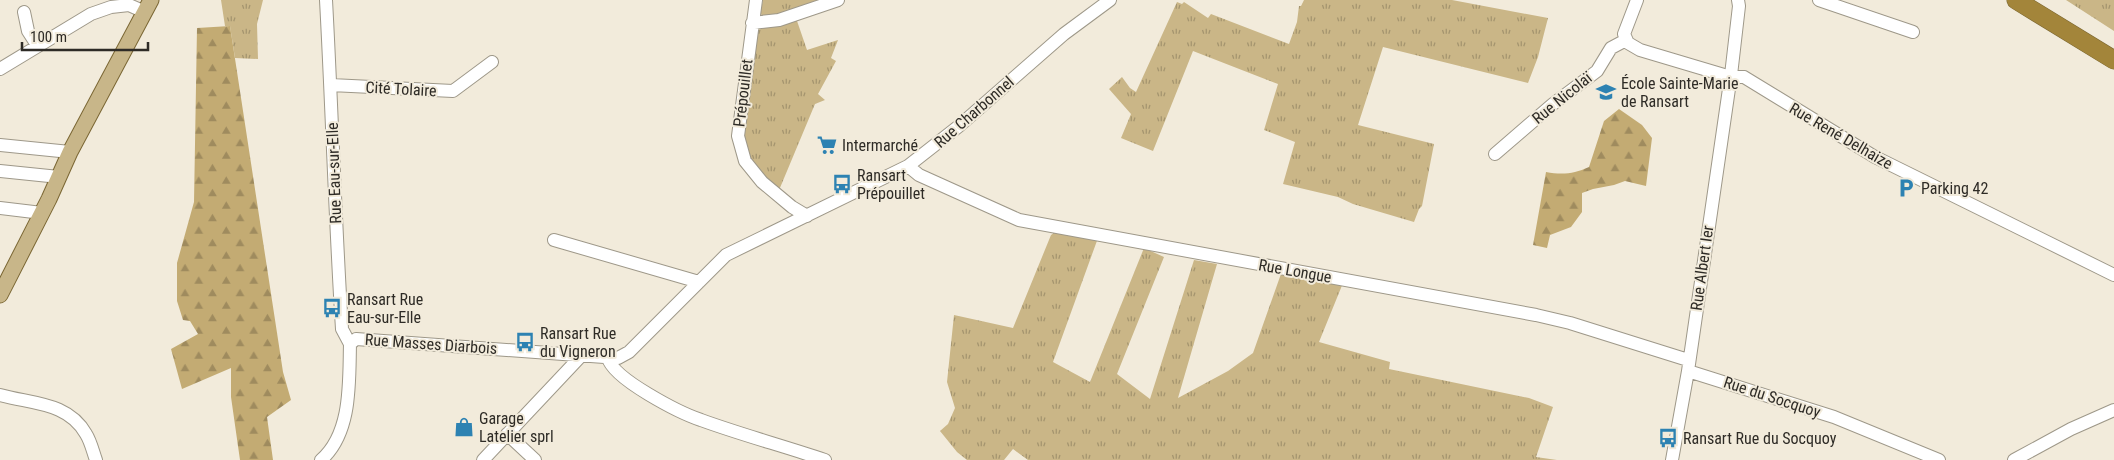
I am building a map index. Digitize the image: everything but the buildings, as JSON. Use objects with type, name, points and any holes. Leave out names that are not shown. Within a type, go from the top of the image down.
[{"type":"highway","points":[[2016,0],[2114,60]]},
{"type":"highway","points":[[2038,0],[2114,47]]},
{"type":"main road","points":[[0,296],[70,152],[148,6]]},
{"type":"street","name":"Rue Eau-sur-Elle","points":[[326,0],[342,329],[350,344]]},
{"type":"street","name":"Prépouillet","points":[[756,0],[738,136],[745,161],[762,182],[792,208],[807,216]]},
{"type":"street","points":[[752,23],[779,20],[812,4],[838,0]]},
{"type":"street","name":"Rue Charbonnel","points":[[608,358],[618,358],[629,352],[726,255],[908,166],[959,126],[1064,34],[1110,0]]},
{"type":"street","points":[[1637,0],[1625,30],[1626,40],[1632,46],[1646,53],[1724,75],[1731,75]]},
{"type":"street","name":"Rue Albert Ier","points":[[1672,460],[1688,366],[1731,75],[1739,6],[1738,0]]},
{"type":"street","points":[[1819,0],[1913,32]]},
{"type":"street","points":[[0,68],[91,14],[111,7],[129,5],[148,6]]},
{"type":"street","points":[[24,12],[28,31],[37,45]]},
{"type":"street","name":"Rue Nicolaï","points":[[1495,154],[1553,104],[1597,71],[1611,48],[1626,40]]},
{"type":"street","name":"Cité Tolaire","points":[[330,85],[453,91],[492,62]]},
{"type":"street","name":"Rue René Delhaize","points":[[1731,75],[1744,77],[1854,145],[1927,184],[2114,275]]},
{"type":"street","points":[[0,145],[70,152]]},
{"type":"street","name":"Rue Longue","points":[[908,166],[919,175],[1019,220],[1536,315],[1570,323],[1688,366]]},
{"type":"street","points":[[0,171],[59,177]]},
{"type":"street","points":[[0,208],[42,213]]},
{"type":"street","points":[[554,240],[699,282]]},
{"type":"street","name":"Rue Masses Diarbois","points":[[320,460],[329,453],[342,427],[348,385],[350,344],[356,339],[506,348],[608,358]]},
{"type":"street","points":[[483,460],[581,356]]},
{"type":"street","points":[[608,358],[612,368],[624,378],[657,399],[700,420],[825,460]]},
{"type":"street","name":"Rue du Socquoy","points":[[1688,366],[1834,417],[1939,460]]},
{"type":"street","points":[[0,395],[53,407],[72,415],[87,434],[96,460]]},
{"type":"street","points":[[2014,460],[2071,429],[2114,410]]},
{"type":"street","points":[[507,434],[535,460]]},
{"type":"green space","points":[[221,0],[263,0],[257,24],[258,59],[235,58],[230,26],[225,26]]},
{"type":"green space","points":[[763,0],[838,0],[774,20],[760,14]]},
{"type":"green space","points":[[1304,0],[1452,0],[1548,18],[1538,57],[1528,83],[1383,47],[1358,125],[1434,144],[1422,206],[1414,222],[1353,204],[1338,197],[1283,184],[1295,142],[1264,130],[1278,84],[1193,51],[1153,151],[1121,138],[1131,114],[1109,89],[1122,77],[1130,88],[1136,92],[1177,2],[1182,4],[1184,2],[1208,18],[1211,14],[1289,44],[1297,22],[1299,6],[1301,6]]},
{"type":"green space","points":[[2066,0],[2114,0],[2114,31]]},
{"type":"green space","points":[[796,18],[807,50],[838,40],[831,58],[836,61],[818,94],[825,100],[815,104],[777,195],[745,161],[743,123],[754,31]]},
{"type":"green space","points":[[230,26],[283,372],[291,400],[267,417],[273,460],[240,460],[231,397],[231,368],[182,389],[171,349],[198,334],[190,321],[183,320],[177,301],[177,263],[194,202],[197,28]]},
{"type":"green space","points":[[1619,109],[1642,125],[1652,138],[1646,186],[1625,181],[1582,193],[1582,212],[1571,227],[1550,235],[1547,248],[1533,245],[1546,172],[1568,173],[1589,167],[1604,121]]},
{"type":"green space","points":[[1058,230],[1098,238],[1053,362],[1090,382],[1144,248],[1164,257],[1117,374],[1150,399],[1194,260],[1217,264],[1178,398],[1228,371],[1253,353],[1282,271],[1343,283],[1319,342],[1390,362],[1389,369],[1529,398],[1553,407],[1536,457],[1557,460],[1028,460],[1013,449],[1004,460],[967,460],[957,452],[940,431],[948,424],[955,408],[947,382],[954,315],[1013,328],[1051,235]]},
{"type":"place","name":"École Sainte-Marie de Ransart","points":[[1606,92]]},
{"type":"place","name":"Intermarché","points":[[827,145]]},
{"type":"place","name":"Ransart Prépouillet","points":[[842,184]]},
{"type":"place","name":"Parking 42","points":[[1906,188]]},
{"type":"place","name":"Ransart Rue Eau-sur-Elle","points":[[332,308]]},
{"type":"place","name":"Ransart Rue du Vigneron","points":[[525,342]]},
{"type":"place","name":"Garage Latelier sprl","points":[[464,427]]},
{"type":"place","name":"Ransart Rue du Socquoy","points":[[1668,438]]}]
